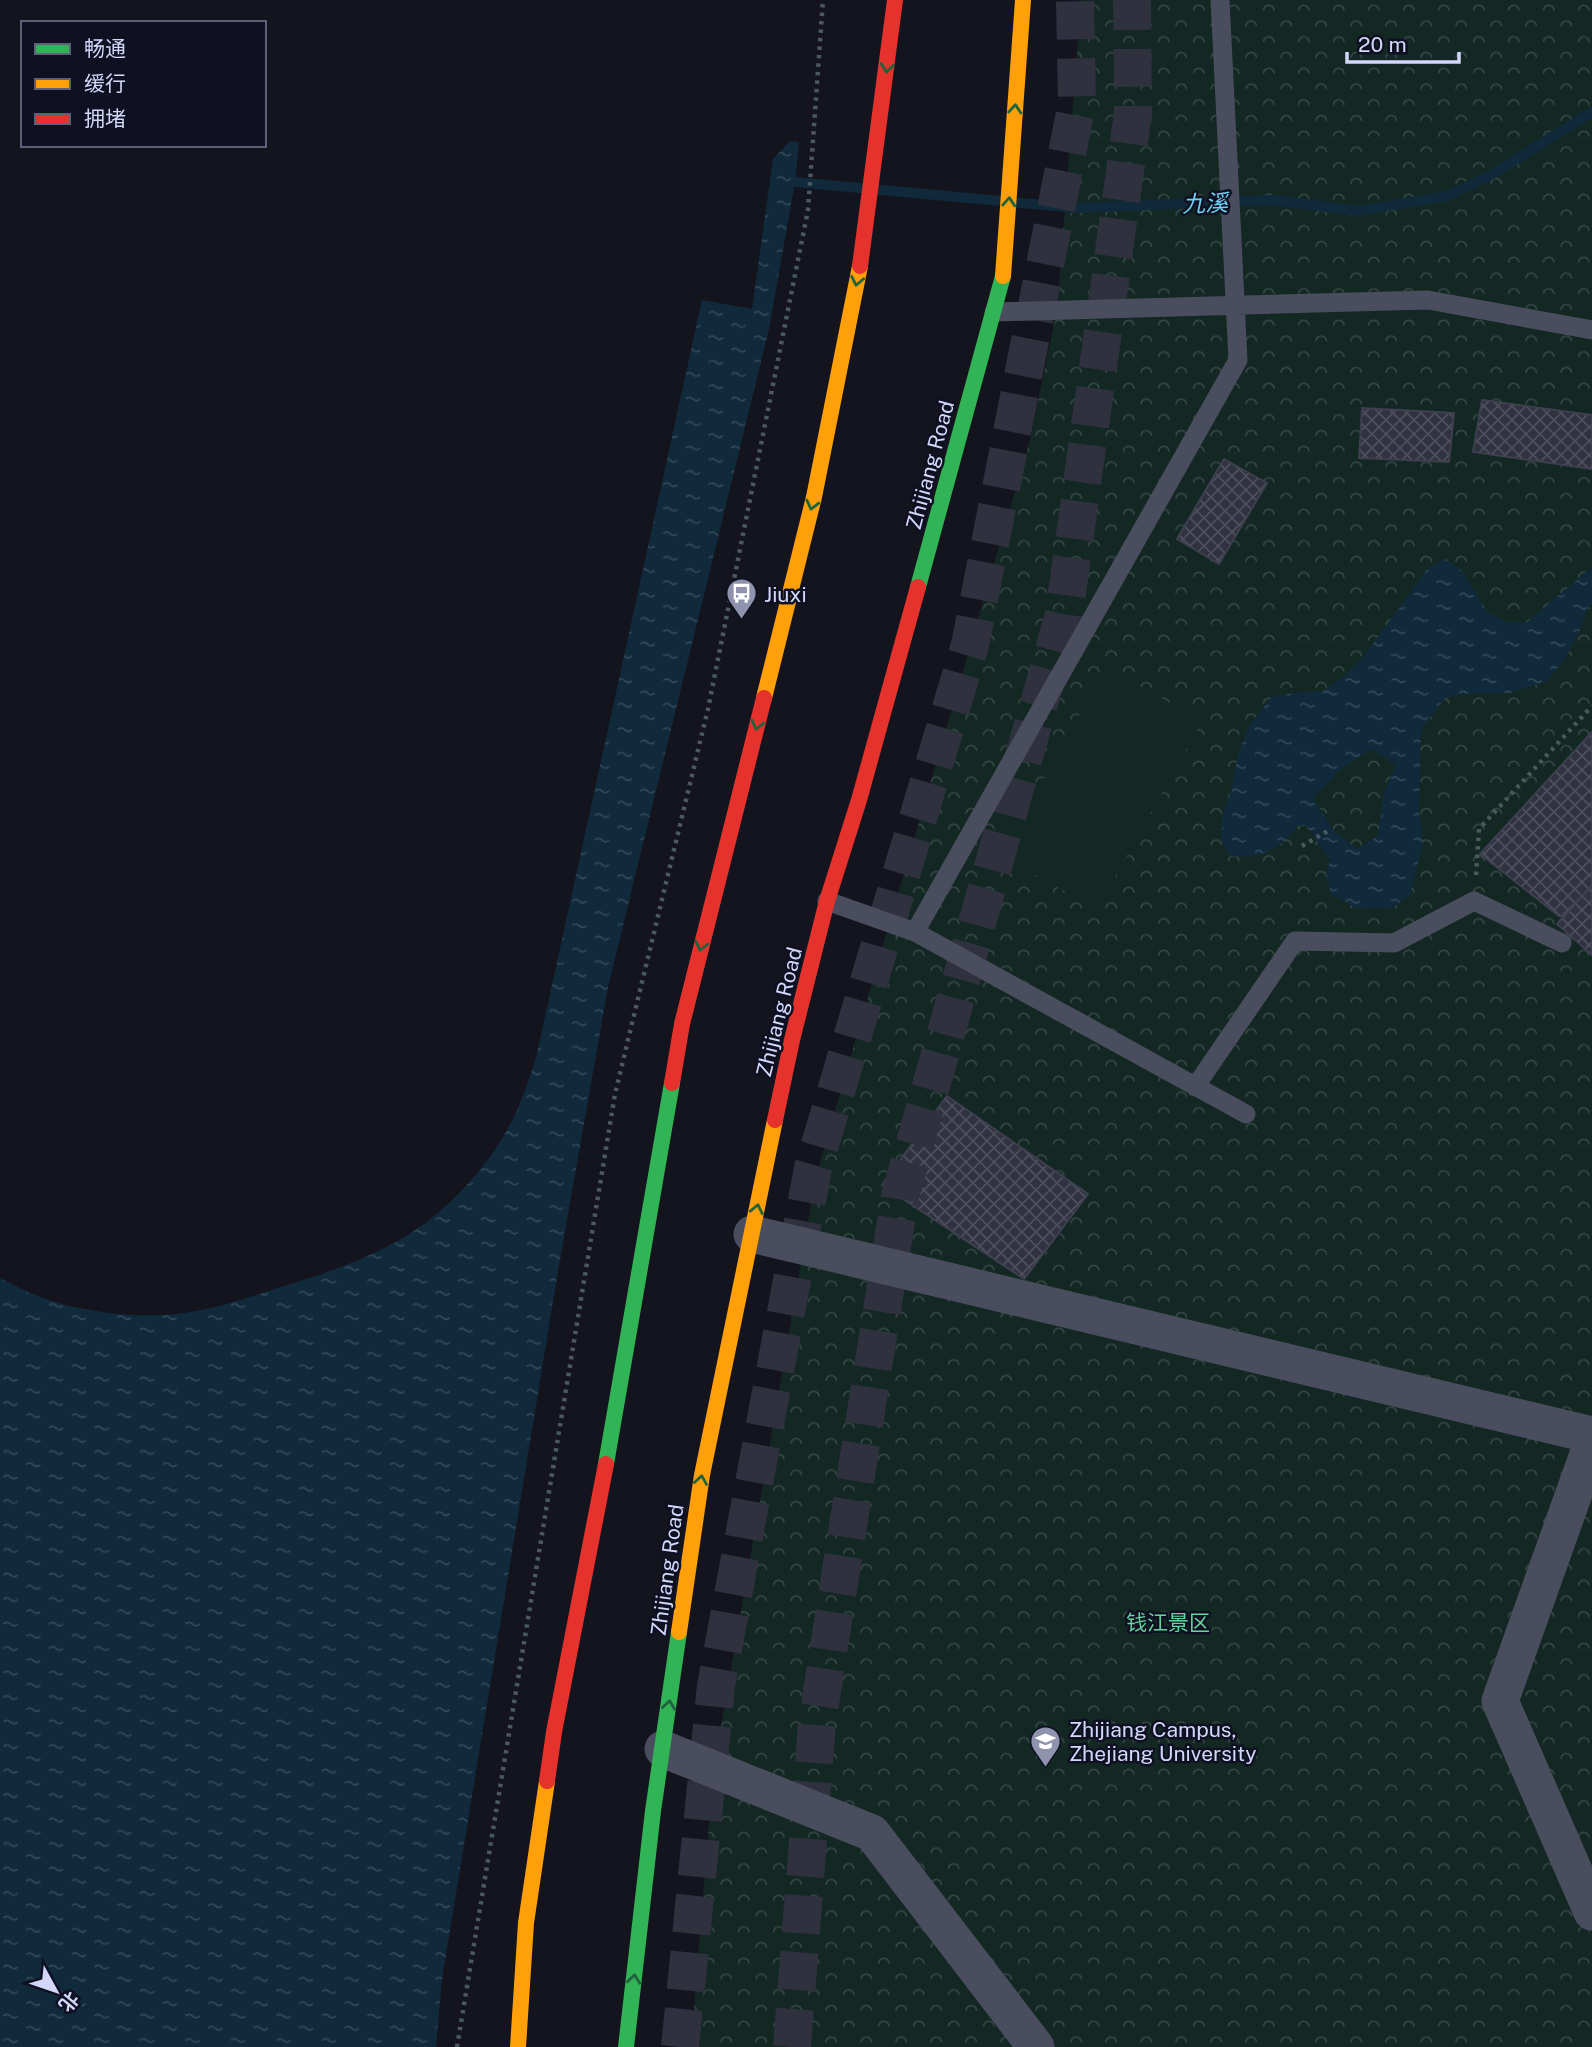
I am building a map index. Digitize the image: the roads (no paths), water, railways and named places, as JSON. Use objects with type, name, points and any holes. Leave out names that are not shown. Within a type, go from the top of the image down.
[{"type":"main road","points":[[518,2047],[526,1923],[554,1732],[606,1462],[682,1024],[814,497],[868,214],[895,0]]},
{"type":"main road","name":"Zhijiang Road","points":[[626,2047],[663,1749],[702,1475],[792,1040],[827,901],[862,787],[1004,274],[1023,0]]},
{"type":"street","points":[[751,1234],[1592,1435]]},
{"type":"street","points":[[1592,1443],[1500,1701],[1592,1912]]},
{"type":"street","points":[[663,1749],[872,1833],[1036,2047]]},
{"type":"lane","points":[[915,932],[1238,360],[1220,0]]},
{"type":"lane","points":[[994,312],[1429,300],[1592,330]]},
{"type":"lane","points":[[827,901],[915,932],[1246,1114]]},
{"type":"lane","points":[[1195,1087],[1295,941],[1394,943],[1474,901],[1562,943]]},
{"type":"water","points":[[790,141],[799,142],[795,182],[769,329],[608,987],[558,1271],[442,1979],[436,2047],[0,2047],[0,1278],[32,1294],[60,1303],[113,1313],[167,1315],[227,1304],[334,1270],[389,1246],[451,1202],[496,1148],[513,1118],[536,1058],[702,300],[752,309],[773,159]]},
{"type":"water","points":[[1446,559],[1462,571],[1487,612],[1508,622],[1526,623],[1592,567],[1592,605],[1587,609],[1580,630],[1564,660],[1547,681],[1510,693],[1471,693],[1445,698],[1421,730],[1419,811],[1423,843],[1410,895],[1392,908],[1355,908],[1331,894],[1326,873],[1330,861],[1307,826],[1298,826],[1284,841],[1269,851],[1251,856],[1230,856],[1221,840],[1222,818],[1231,791],[1238,754],[1249,726],[1272,697],[1323,691],[1342,678],[1364,656],[1428,568]],"holes":[[[1371,749],[1396,765],[1384,792],[1378,836],[1357,849],[1332,829],[1313,798],[1340,770]]]},
{"type":"waterway","name":"九溪","points":[[795,182],[1076,208],[1273,200],[1359,211],[1447,196],[1491,175],[1592,112]]},
{"type":"tunnel","points":[[680,2047],[716,1686],[813,1168],[970,645],[1077,103],[1075,0]]},
{"type":"tunnel","points":[[792,2047],[817,1723],[900,1196],[1064,615],[1133,113],[1132,0]]},
{"type":"place","name":"Jiuxi","points":[[741,621]]},
{"type":"place","name":"Zhijiang Campus, Zhejiang University","points":[[1046,1768]]},
{"type":"park label","name":"钱江景区","points":[[1168,1622]]}]
